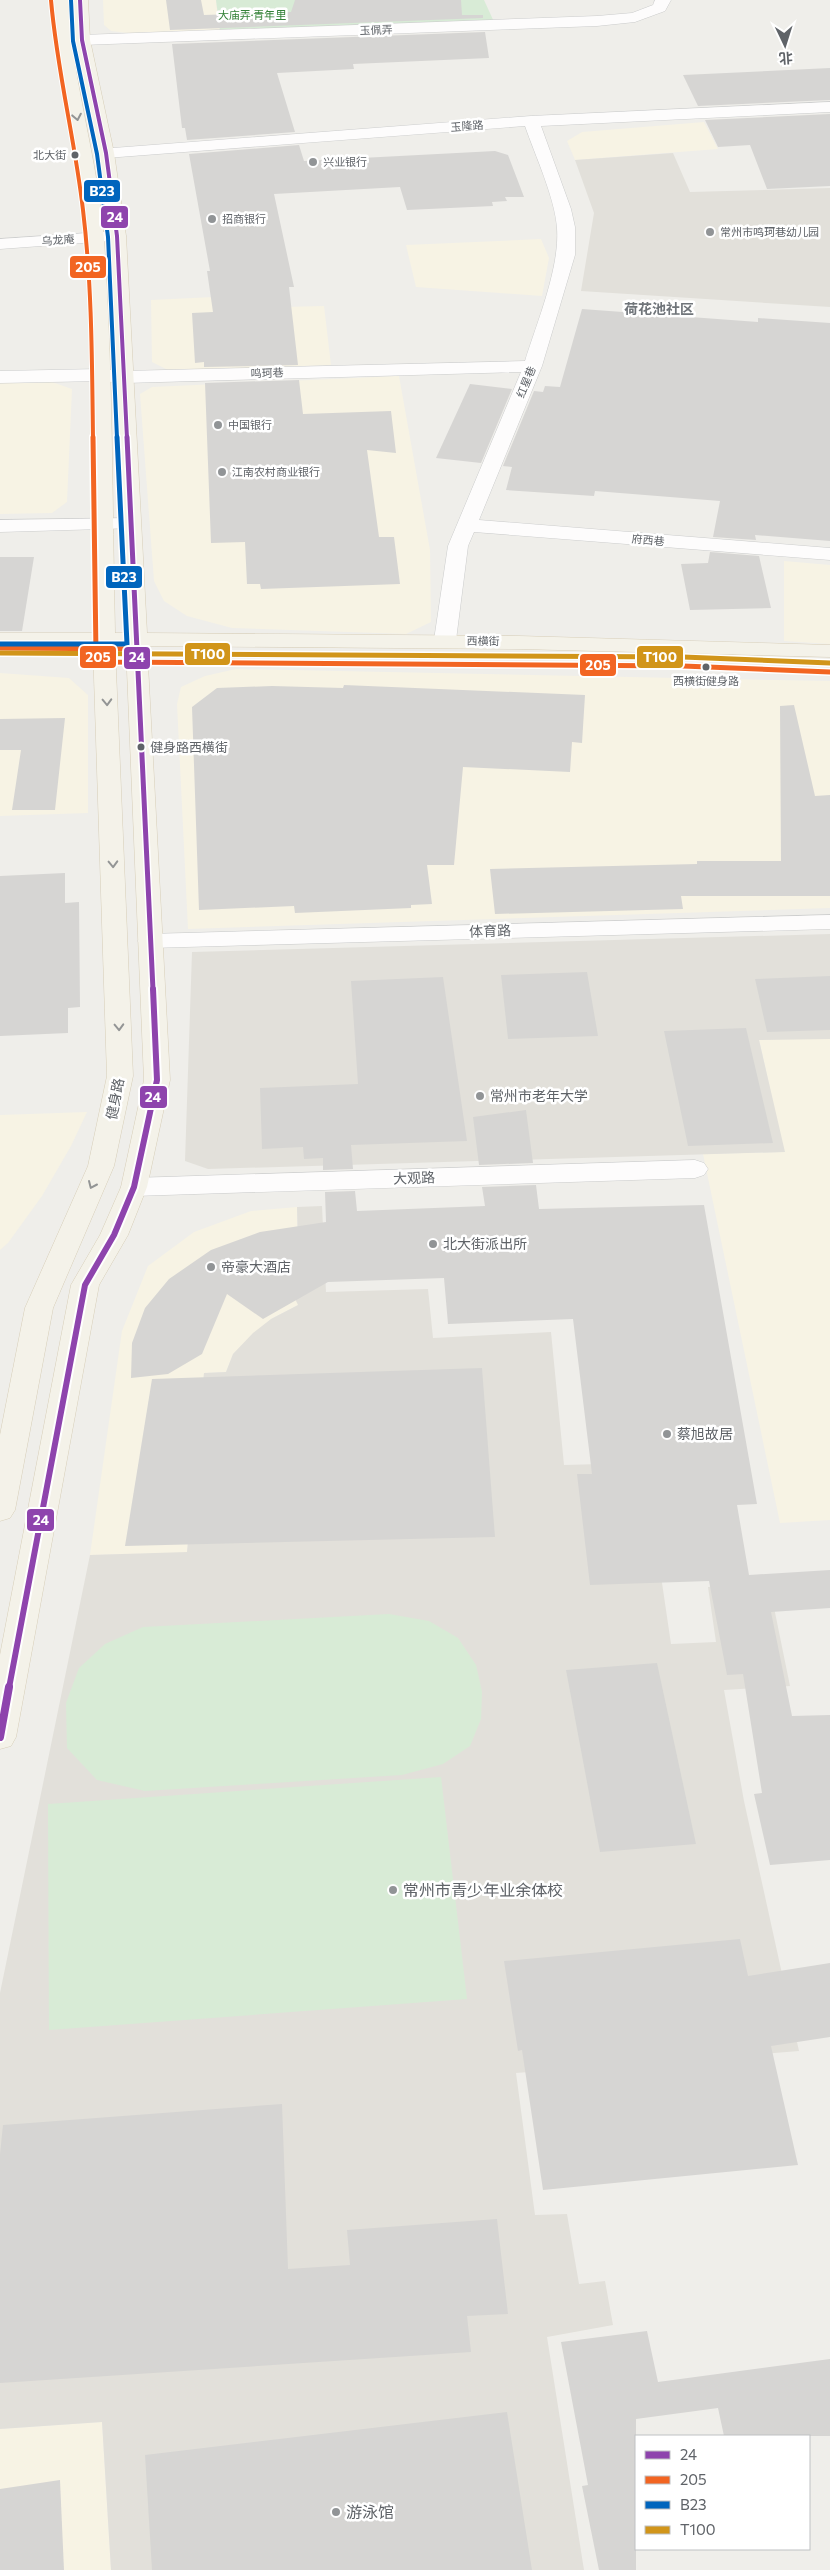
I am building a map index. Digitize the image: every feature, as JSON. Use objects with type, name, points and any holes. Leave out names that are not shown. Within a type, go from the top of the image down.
[{"type":"main road","points":[[60,0],[62,41],[84,155],[95,238],[100,374],[105,647]]},
{"type":"main road","points":[[0,1738],[85,1286],[114,1235],[134,1187],[157,1080],[129,524],[125,377],[117,236],[106,154],[82,40],[80,0]]},
{"type":"main road","points":[[0,639],[105,647]]},
{"type":"main road","name":"西横街","points":[[135,647],[445,640],[830,651]]},
{"type":"main road","name":"健身路","points":[[0,1510],[39,1308],[101,1166],[120,1076],[105,647]]},
{"type":"main road","points":[[0,653],[135,647]]},
{"type":"main road","name":"西横街","points":[[135,647],[683,657],[830,663]]},
{"type":"street","name":"玉佩弄","points":[[82,40],[597,21],[635,17],[661,4]]},
{"type":"street","name":"玉隆路","points":[[106,154],[531,121],[830,107]]},
{"type":"street","name":"红星巷","points":[[445,640],[458,546],[465,525],[476,505],[533,366],[566,255],[566,227],[562,209],[531,121]]},
{"type":"street","name":"乌龙庵","points":[[0,244],[117,236]]},
{"type":"street","name":"鸣珂巷","points":[[0,378],[100,374],[125,377],[533,366]]},
{"type":"street","points":[[0,526],[129,524]]},
{"type":"street","name":"府西巷","points":[[465,525],[830,554]]},
{"type":"street","name":"体育路","points":[[150,941],[830,922]]},
{"type":"street","name":"大观路","points":[[134,1187],[694,1169]]},
{"type":"shaded area","points":[[103,0],[216,0],[220,31],[128,33],[111,31],[104,25]]},
{"type":"shaded area","points":[[704,122],[718,149],[575,160],[567,141],[582,132]]},
{"type":"shaded area","name":"常州市鸣珂巷幼儿园","points":[[673,153],[690,192],[830,188],[830,307],[581,291],[594,213],[575,160]]},
{"type":"shaded area","points":[[541,239],[549,258],[542,296],[416,287],[406,245]]},
{"type":"shaded area","points":[[280,294],[283,307],[324,306],[331,365],[170,371],[152,362],[151,300]]},
{"type":"shaded area","points":[[399,376],[430,550],[431,622],[406,634],[232,628],[187,616],[164,601],[154,581],[140,394],[152,387]]},
{"type":"shaded area","points":[[52,382],[72,389],[67,502],[52,513],[0,514],[0,383]]},
{"type":"shaded area","points":[[784,561],[830,565],[830,644],[784,641]]},
{"type":"shaded area","points":[[236,669],[830,681],[830,908],[188,929],[177,704],[181,687],[205,676]]},
{"type":"shaded area","points":[[0,673],[69,678],[88,695],[88,813],[0,816]]},
{"type":"shaded area","name":"常州市老年大学","points":[[830,934],[830,1039],[759,1040],[785,1152],[208,1169],[185,1161],[192,952]]},
{"type":"shaded area","points":[[759,1039],[830,1039],[830,1520],[780,1523],[703,1154],[784,1152]]},
{"type":"shaded area","points":[[87,1112],[71,1146],[42,1196],[8,1243],[0,1250],[0,1115]]},
{"type":"shaded area","name":"常州市青少年业余体校","points":[[322,1206],[326,1292],[428,1289],[433,1338],[551,1332],[564,1465],[676,1462],[661,1576],[671,1644],[716,1642],[708,1587],[769,1583],[790,1686],[724,1690],[744,1801],[799,2051],[516,2073],[535,2215],[567,2214],[579,2284],[605,2281],[613,2325],[547,2337],[584,2570],[111,2570],[102,2422],[0,2429],[0,1993],[90,1555],[187,1552],[204,1373],[226,1372],[233,1354],[253,1333],[271,1319],[298,1305],[289,1286],[299,1281],[297,1207]]},
{"type":"shaded area","points":[[297,1207],[298,1305],[271,1319],[233,1354],[226,1372],[204,1373],[187,1553],[90,1555],[122,1331],[148,1266],[194,1232],[251,1211]]},
{"type":"shaded area","points":[[102,2422],[111,2570],[0,2570],[0,2429]]},
{"type":"green space","name":"大庙弄·青年里","points":[[216,0],[484,0],[495,24],[220,31]]},
{"type":"green space","points":[[389,1614],[429,1621],[458,1638],[476,1665],[482,1692],[481,1719],[470,1746],[443,1764],[402,1775],[145,1791],[97,1780],[67,1748],[66,1703],[79,1668],[105,1644],[143,1627]]},
{"type":"green space","points":[[441,1777],[467,1999],[49,2030],[48,1804]]},
{"type":"building","name":"大庙弄·青年里","points":[[166,0],[201,0],[204,15],[291,12],[295,0],[461,0],[462,15],[483,15],[483,18],[170,30]]},
{"type":"building","points":[[485,32],[489,58],[353,64],[354,69],[277,73],[295,132],[187,140],[185,128],[182,128],[172,44]]},
{"type":"building","points":[[830,68],[830,100],[698,106],[683,75]]},
{"type":"building","points":[[830,114],[830,186],[767,189],[750,145],[718,147],[705,120]]},
{"type":"building","points":[[299,145],[304,161],[495,151],[508,155],[524,197],[505,197],[507,201],[492,202],[493,206],[407,210],[400,187],[274,194],[294,287],[289,287],[298,365],[204,367],[204,362],[195,363],[192,313],[213,312],[207,271],[210,271],[189,154]]},
{"type":"building","points":[[582,309],[758,322],[758,318],[830,323],[830,541],[755,535],[756,540],[713,537],[720,501],[595,491],[594,496],[506,490],[512,467],[503,466],[534,391],[543,392],[545,386],[560,387]]},
{"type":"building","points":[[299,380],[303,414],[391,411],[396,453],[367,450],[379,537],[394,537],[400,584],[261,589],[260,584],[247,584],[245,542],[211,543],[205,383]]},
{"type":"building","points":[[470,384],[512,389],[481,463],[436,458]]},
{"type":"building","points":[[710,552],[759,556],[771,608],[690,610],[681,564],[708,563]]},
{"type":"building","points":[[0,557],[34,557],[22,631],[0,631]]},
{"type":"building","points":[[344,685],[585,695],[582,743],[572,742],[570,772],[463,767],[454,865],[427,865],[432,904],[411,905],[411,908],[295,913],[294,906],[199,910],[192,707],[217,688],[272,686],[343,688]]},
{"type":"building","points":[[794,705],[815,796],[830,795],[830,896],[681,896],[683,909],[495,914],[490,869],[697,864],[697,861],[781,861],[780,706]]},
{"type":"building","points":[[65,718],[55,810],[12,810],[21,750],[0,750],[0,719]]},
{"type":"building","points":[[65,873],[65,903],[79,902],[80,1007],[68,1008],[68,1033],[0,1036],[0,876]]},
{"type":"building","points":[[587,972],[598,1036],[508,1039],[501,975]]},
{"type":"building","points":[[830,976],[830,1030],[767,1032],[755,979]]},
{"type":"building","points":[[443,977],[467,1141],[351,1145],[353,1169],[323,1170],[323,1158],[304,1159],[303,1147],[262,1149],[260,1088],[358,1084],[351,981]]},
{"type":"building","points":[[746,1028],[773,1143],[688,1146],[664,1031]]},
{"type":"building","points":[[526,1110],[533,1163],[479,1165],[473,1117]]},
{"type":"building","points":[[536,1185],[539,1209],[704,1205],[757,1504],[737,1505],[749,1575],[830,1570],[830,1608],[771,1612],[792,1716],[830,1715],[830,1860],[770,1865],[754,1794],[762,1793],[743,1674],[727,1675],[709,1581],[590,1585],[577,1474],[592,1474],[573,1319],[448,1324],[444,1278],[328,1282],[263,1319],[227,1294],[202,1354],[168,1374],[131,1378],[132,1343],[145,1308],[169,1279],[211,1250],[260,1232],[326,1222],[325,1192],[355,1191],[357,1211],[485,1206],[482,1187]]},
{"type":"building","points":[[482,1368],[495,1537],[125,1546],[152,1379]]},
{"type":"building","points":[[657,1663],[696,1844],[600,1852],[566,1670]]},
{"type":"building","points":[[740,1939],[748,1976],[830,1963],[830,2037],[771,2046],[798,2165],[543,2190],[522,2050],[518,2051],[504,1961]]},
{"type":"building","points":[[282,2104],[288,2269],[350,2265],[347,2230],[497,2219],[508,2314],[467,2316],[471,2352],[0,2383],[0,2154],[3,2125]]},
{"type":"building","points":[[647,2331],[658,2382],[830,2359],[830,2436],[724,2435],[718,2408],[636,2419],[636,2570],[599,2570],[582,2486],[588,2485],[561,2342]]},
{"type":"building","name":"游泳馆","points":[[507,2412],[532,2570],[152,2570],[145,2455]]},
{"type":"building","points":[[60,2480],[64,2570],[0,2570],[0,2489]]},
{"type":"transit line","name":"205","points":[[51,0],[57,60],[79,180],[86,240],[93,395],[96,653],[99,660],[105,662],[683,666],[830,672]]},
{"type":"transit line","name":"B23","points":[[0,644],[127,644],[108,237],[97,154],[73,41],[71,0]]},
{"type":"transit line","name":"24","points":[[0,1737],[85,1285],[114,1235],[134,1187],[157,1080],[117,236],[106,153],[82,40],[80,0]]},
{"type":"transit line","name":"205","points":[[0,648],[147,649]]},
{"type":"transit line","name":"T100","points":[[0,653],[683,657],[830,663]]},
{"type":"place","name":"北大街","points":[[75,155]]},
{"type":"place","name":"兴业银行","points":[[313,162]]},
{"type":"place","name":"招商银行","points":[[212,219]]},
{"type":"place","name":"常州市鸣珂巷幼儿园","points":[[710,232]]},
{"type":"place","name":"中国银行","points":[[218,425]]},
{"type":"place","name":"江南农村商业银行","points":[[222,472]]},
{"type":"place","name":"西横街健身路","points":[[706,667]]},
{"type":"place","name":"健身路西横街","points":[[141,747]]},
{"type":"place","name":"常州市老年大学","points":[[480,1096]]},
{"type":"place","name":"北大街派出所","points":[[433,1244]]},
{"type":"place","name":"帝豪大酒店","points":[[211,1267]]},
{"type":"place","name":"蔡旭故居","points":[[667,1434]]},
{"type":"place","name":"常州市青少年业余体校","points":[[393,1890]]},
{"type":"place","name":"游泳馆","points":[[336,2512]]},
{"type":"district","name":"荷花池社区","points":[[659,309]]}]
